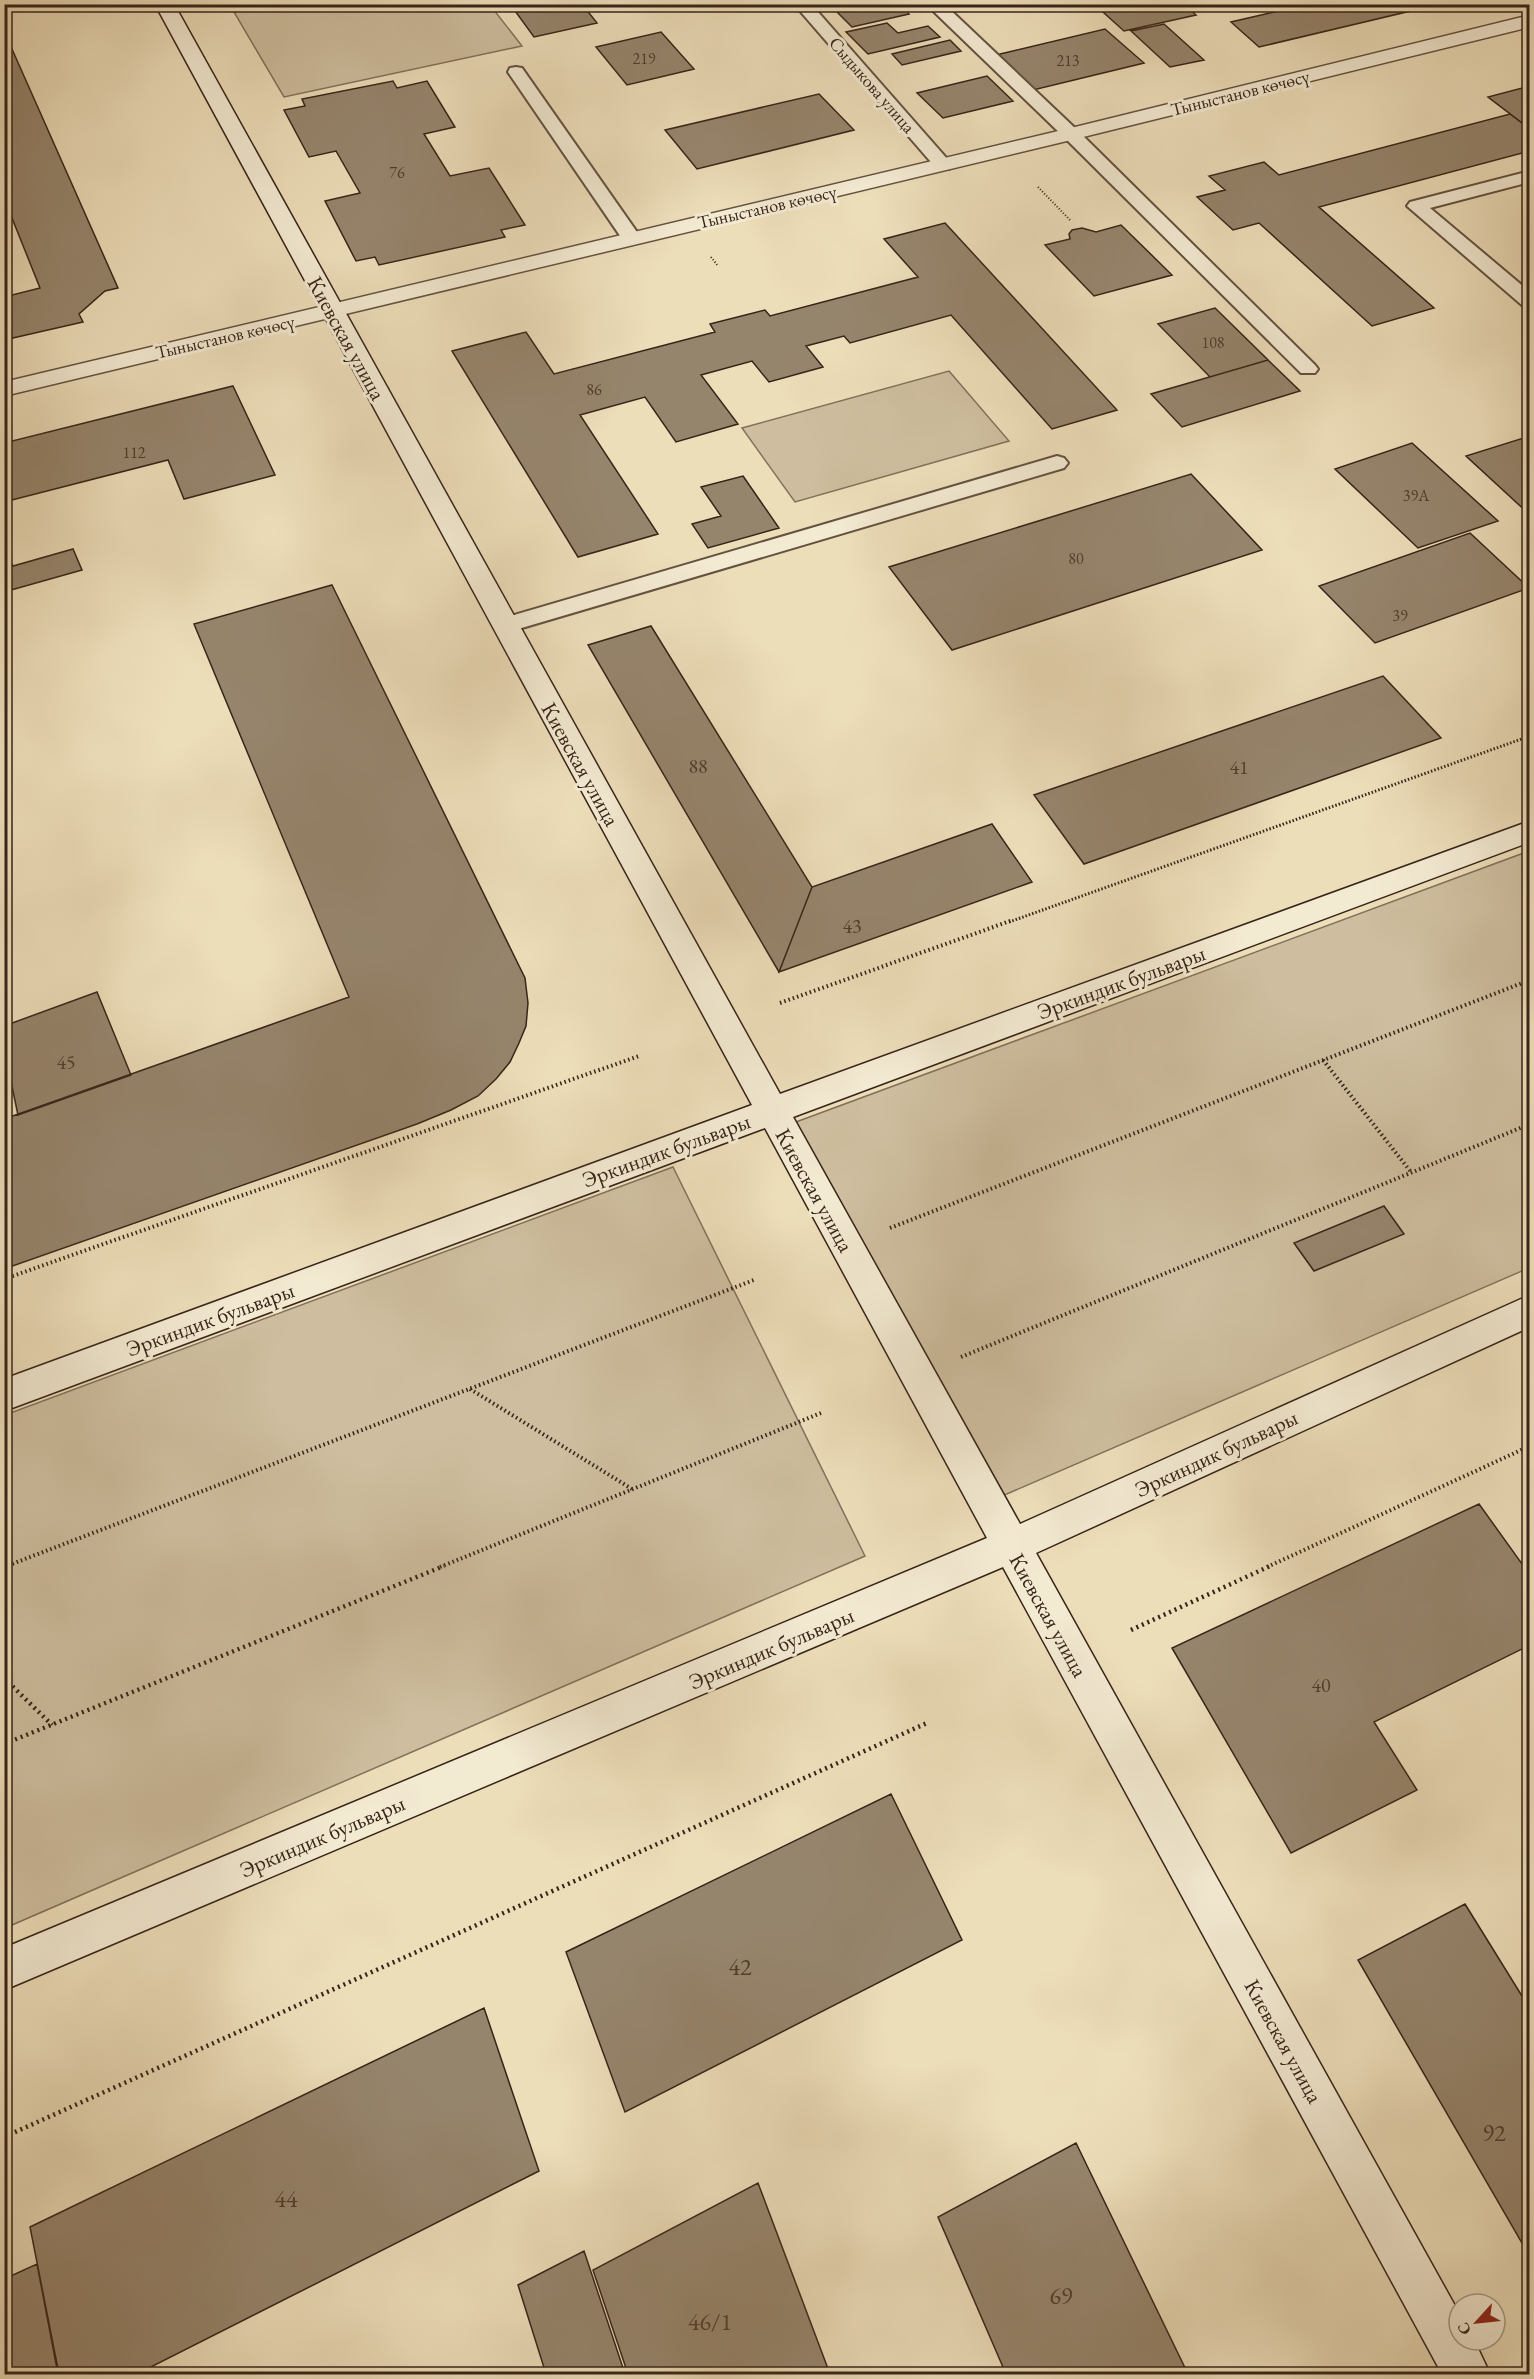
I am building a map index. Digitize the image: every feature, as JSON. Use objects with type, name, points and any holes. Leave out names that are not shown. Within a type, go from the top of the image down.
[{"type":"street","name":"Киевская улица","points":[[164,4],[1467,2374]]},
{"type":"street","name":"Тыныстанов көчөсү","points":[[4,388],[943,165],[1530,21]]},
{"type":"street","name":"Эркиндик бульвары","points":[[4,1395],[1530,831]]},
{"type":"street","name":"Эркиндик бульвары","points":[[4,1969],[1072,1520],[1530,1310]]},
{"type":"lane","name":"Сыдыкова улица","points":[[802,4],[943,165]]},
{"type":"lane","points":[[934,4],[1071,134],[1308,369]]},
{"type":"lane","points":[[516,72],[632,239]]},
{"type":"lane","points":[[1530,176],[1416,206],[1530,302]]},
{"type":"lane","points":[[505,625],[1058,463]]},
{"type":"path","points":[[1038,187],[1070,219]]},
{"type":"path","points":[[780,1003],[1530,736]]},
{"type":"path","points":[[885,1230],[1530,980]]},
{"type":"path","points":[[4,1279],[639,1056]]},
{"type":"path","points":[[1323,1060],[1411,1172]]},
{"type":"path","points":[[951,1361],[1530,1124]]},
{"type":"path","points":[[4,1567],[754,1280]]},
{"type":"path","points":[[470,1389],[633,1489]]},
{"type":"path","points":[[4,1744],[821,1413]]},
{"type":"path","points":[[1131,1630],[1530,1446]]},
{"type":"path","points":[[4,1678],[52,1725]]},
{"type":"path","points":[[4,2137],[927,1723]]},
{"type":"shaded area","points":[[269,4],[490,5],[522,46],[284,97],[234,12]]},
{"type":"shaded area","points":[[949,371],[1009,441],[795,502],[742,428]]},
{"type":"shaded area","points":[[1529,851],[1529,1268],[1002,1496],[796,1122]]},
{"type":"shaded area","points":[[673,1167],[865,1556],[5,1928],[5,1415]]},
{"type":"building","points":[[510,4],[582,4],[597,23],[534,37]]},
{"type":"building","points":[[829,4],[899,4],[909,14],[852,27]]},
{"type":"building","points":[[1094,4],[1184,4],[1196,15],[1124,31]]},
{"type":"building","points":[[1309,4],[1413,4],[1419,9],[1259,47],[1231,22]]},
{"type":"building","points":[[1445,4],[1477,4],[1453,10]]},
{"type":"building","points":[[887,23],[898,33],[928,26],[940,37],[868,54],[846,32]]},
{"type":"building","points":[[1164,24],[1204,60],[1170,67],[1131,31]]},
{"type":"building","points":[[1105,29],[1144,63],[1029,91],[992,56]]},
{"type":"building","points":[[4,31],[118,288],[105,291],[79,314],[83,322],[4,340],[4,297],[40,288],[4,198]]},
{"type":"building","points":[[661,32],[694,69],[627,85],[596,47]]},
{"type":"building","points":[[950,40],[961,51],[902,65],[892,54]]},
{"type":"building","points":[[987,76],[1013,101],[943,118],[917,93]]},
{"type":"building","points":[[393,81],[397,88],[427,81],[455,127],[424,134],[450,176],[489,168],[525,225],[501,230],[505,237],[379,265],[375,257],[356,261],[325,201],[360,193],[336,151],[309,157],[284,110],[305,106],[302,99]]},
{"type":"building","points":[[1530,86],[1530,129],[1488,97]]},
{"type":"building","points":[[819,94],[854,130],[697,169],[665,130]]},
{"type":"building","points":[[1510,114],[1530,129],[1530,151],[1319,207],[1434,308],[1372,326],[1259,223],[1233,230],[1197,197],[1225,190],[1209,176],[1264,162],[1279,175]]},
{"type":"building","points":[[945,223],[1117,410],[1052,429],[951,315],[850,343],[844,336],[806,346],[823,367],[769,382],[752,361],[701,375],[738,424],[676,442],[645,397],[580,415],[658,534],[578,557],[452,351],[526,332],[554,374],[715,332],[710,324],[765,310],[770,316],[918,277],[884,239]]},
{"type":"building","points":[[1121,225],[1172,275],[1094,296],[1045,245],[1070,239],[1069,234],[1072,230],[1082,228],[1096,232]]},
{"type":"building","points":[[1215,308],[1268,360],[1210,377],[1158,324]]},
{"type":"building","points":[[1268,360],[1300,391],[1182,427],[1151,394]]},
{"type":"building","points":[[233,386],[275,475],[184,499],[168,460],[4,502],[4,443]]},
{"type":"building","points":[[1530,436],[1530,515],[1466,456]]},
{"type":"building","points":[[1412,443],[1498,521],[1418,548],[1335,469]]},
{"type":"building","points":[[1191,474],[1262,550],[952,650],[889,567]]},
{"type":"building","points":[[743,476],[779,528],[708,548],[692,524],[721,516],[701,487]]},
{"type":"building","points":[[1470,533],[1529,588],[1375,643],[1319,586]]},
{"type":"building","points":[[4,548],[13,566],[73,549],[82,570],[4,592]]},
{"type":"building","points":[[332,585],[525,978],[528,1003],[526,1026],[510,1062],[478,1096],[417,1124],[4,1269],[4,1119],[349,997],[194,624]]},
{"type":"building","points":[[651,626],[812,887],[779,972],[588,645]]},
{"type":"building","points":[[1383,676],[1441,738],[1084,864],[1034,795]]},
{"type":"building","points":[[992,824],[1032,882],[779,972],[812,887]]},
{"type":"building","points":[[97,992],[131,1075],[18,1115],[4,1049],[4,1026]]},
{"type":"building","points":[[1384,1206],[1404,1234],[1314,1271],[1294,1243]]},
{"type":"building","points":[[1479,1504],[1530,1575],[1530,1645],[1374,1722],[1417,1790],[1291,1853],[1172,1648]]},
{"type":"building","points":[[891,1794],[962,1940],[625,2112],[566,1952]]},
{"type":"building","points":[[1465,1904],[1530,2009],[1530,2257],[1358,1960]]},
{"type":"building","points":[[484,2008],[539,2171],[137,2374],[59,2374],[30,2227]]},
{"type":"building","points":[[1076,2143],[1188,2374],[1006,2374],[938,2217]]},
{"type":"building","points":[[758,2183],[830,2374],[628,2374],[593,2270]]},
{"type":"building","points":[[584,2251],[625,2374],[546,2374],[518,2285]]},
{"type":"building","points":[[37,2264],[58,2374],[4,2374],[4,2279]]}]
